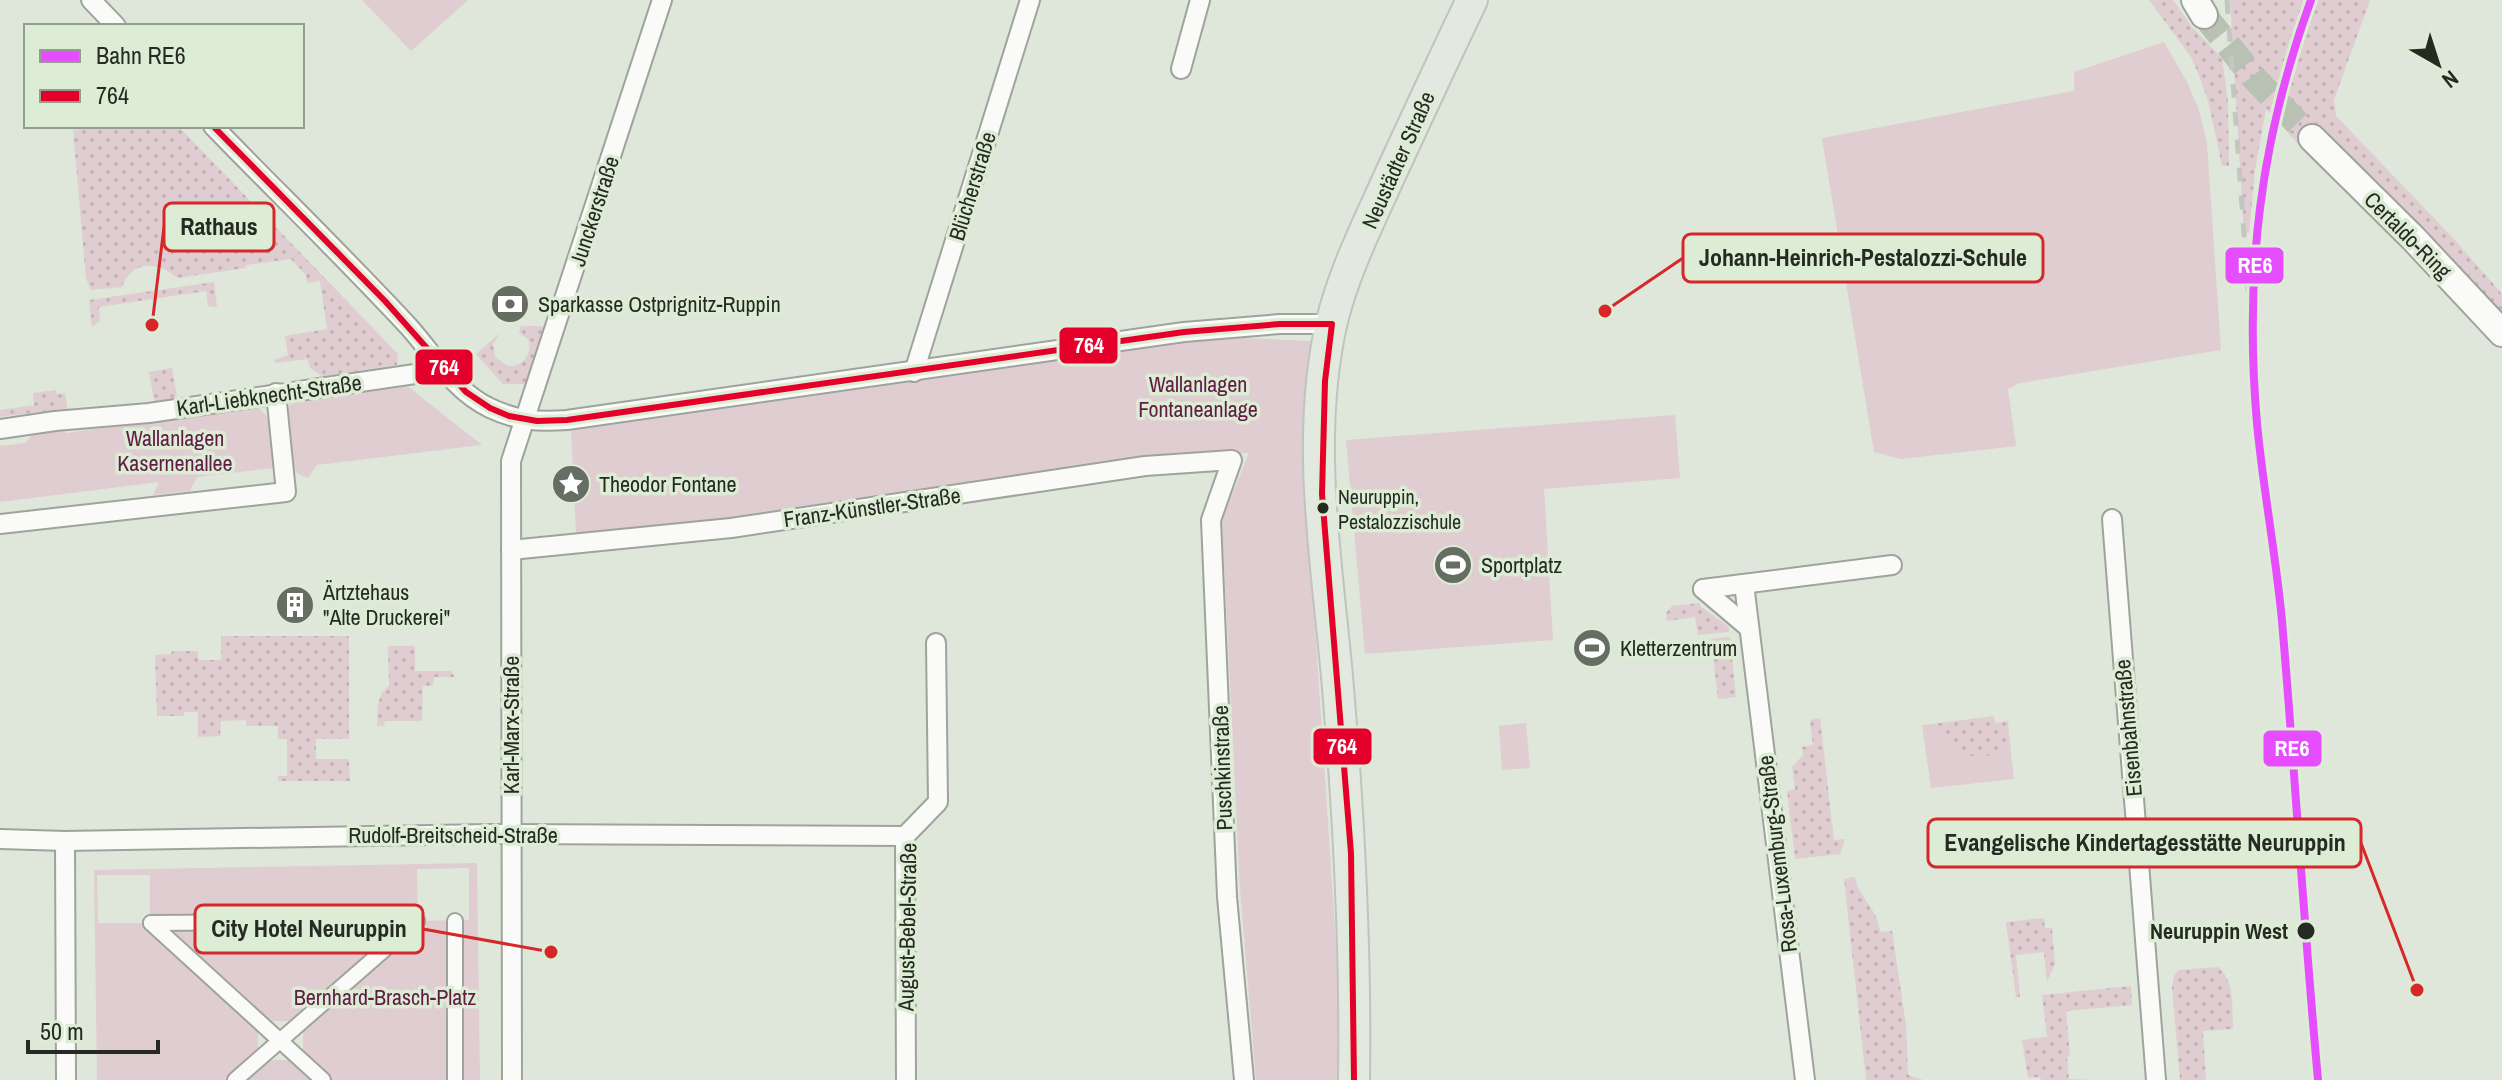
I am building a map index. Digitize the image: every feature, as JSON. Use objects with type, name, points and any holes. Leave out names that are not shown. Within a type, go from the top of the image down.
[{"type":"main road","name":"Neustädter Straße","points":[[1332,324],[1339,294],[1368,223],[1472,0]]},
{"type":"main road","name":"Certaldo-Ring","points":[[2312,138],[2413,238],[2502,333]]},
{"type":"main road","points":[[1332,324],[1320,434],[1322,529],[1352,870],[1354,1080]]},
{"type":"street","points":[[91,0],[114,24]]},
{"type":"street","name":"Junckerstraße","points":[[524,421],[662,0]]},
{"type":"street","name":"Blücherstraße","points":[[914,372],[1030,0]]},
{"type":"street","points":[[1181,69],[1200,0]]},
{"type":"street","points":[[215,128],[410,329],[442,370],[488,408],[524,421],[567,420],[1184,332],[1280,324],[1332,324]]},
{"type":"street","name":"Karl-Liebknecht-Straße","points":[[0,429],[149,413],[442,370]]},
{"type":"street","points":[[0,524],[286,492],[276,393]]},
{"type":"street","name":"Karl-Marx-Straße","points":[[512,1080],[511,461],[524,421]]},
{"type":"street","name":"Franz-Künstler-Straße","points":[[511,550],[731,528],[1145,466],[1232,460]]},
{"type":"street","name":"Puschkinstraße","points":[[1232,460],[1211,520],[1227,897],[1244,1080]]},
{"type":"street","name":"Eisenbahnstraße","points":[[2112,519],[2156,1080]]},
{"type":"street","points":[[1749,628],[1703,589],[1892,565]]},
{"type":"street","name":"Rosa-Luxemburg-Straße","points":[[1744,584],[1805,1080]]},
{"type":"street","name":"August-Bebel-Straße","points":[[906,1080],[905,836],[938,802],[936,643]]},
{"type":"street","name":"Rudolf-Breitscheid-Straße","points":[[0,839],[65,841],[510,834],[905,836]]},
{"type":"street","points":[[65,841],[66,1080]]},
{"type":"street","points":[[235,1080],[279,1041],[417,921],[151,923],[279,1041],[323,1080]]},
{"type":"street","points":[[455,921],[455,1080]]},
{"type":"green space","points":[[362,0],[468,0],[411,51]]},
{"type":"green space","points":[[2149,0],[2173,0],[2192,27],[2222,58],[2228,101],[2229,166],[2222,166],[2209,104],[2191,57]]},
{"type":"green space","points":[[2230,0],[2370,0],[2334,100],[2336,116],[2454,239],[2502,294],[2502,323],[2457,270],[2323,129],[2302,148],[2266,109],[2255,170],[2249,233],[2244,233]]},
{"type":"green space","points":[[2164,42],[2199,110],[2207,144],[2221,350],[2020,383],[2008,389],[2016,446],[1901,459],[1874,452],[1822,138],[2074,91],[2074,72]]},
{"type":"green space","points":[[180,128],[398,354],[397,365],[323,377],[310,368],[308,359],[275,363],[274,360],[288,355],[285,336],[327,329],[320,281],[307,283],[306,275],[291,259],[177,278],[162,268],[146,266],[132,272],[122,287],[91,290],[86,278],[73,130]]},
{"type":"green space","points":[[214,282],[217,307],[208,306],[206,291],[99,307],[100,321],[92,327],[89,300]]},
{"type":"green space","points":[[521,326],[543,326],[542,341],[527,384],[503,384],[476,354],[500,333],[493,344],[495,357],[508,366],[522,362],[528,354],[529,345],[528,339],[519,333]]},
{"type":"green space","name":"Wallanlagen Fontaneanlage","points":[[1200,336],[1311,341],[1308,520],[1345,1080],[1256,1080],[1240,889],[1222,520],[1249,453],[1143,460],[742,519],[576,533],[571,430]]},
{"type":"green space","points":[[172,368],[178,403],[155,407],[149,372]]},
{"type":"green space","name":"Wallanlagen Kasernenallee","points":[[406,385],[482,445],[317,465],[308,478],[294,469],[286,413],[299,398]]},
{"type":"green space","points":[[56,390],[57,394],[65,393],[68,415],[49,417],[48,411],[0,417],[0,410],[34,405],[33,393]]},
{"type":"green space","name":"Wallanlagen Kasernenallee","points":[[257,405],[268,418],[274,468],[197,477],[190,491],[153,495],[159,482],[0,502],[0,446],[25,443],[36,430],[56,427],[67,433]]},
{"type":"green space","name":"Sportplatz","points":[[1675,415],[1680,478],[1544,489],[1553,640],[1365,654],[1346,440]]},
{"type":"green space","points":[[1700,603],[1729,627],[1729,632],[1698,635],[1695,617],[1667,621],[1666,613],[1672,606]]},
{"type":"green space","points":[[221,636],[349,636],[349,739],[316,739],[316,759],[349,759],[350,781],[278,781],[278,776],[287,776],[287,739],[278,739],[278,726],[246,726],[246,720],[221,721],[220,736],[198,737],[198,712],[184,712],[184,716],[157,716],[155,655],[171,654],[172,651],[198,651],[198,660],[221,660]]},
{"type":"green space","points":[[1730,637],[1736,697],[1718,699],[1711,639]]},
{"type":"green space","points":[[388,646],[415,646],[415,671],[451,671],[455,677],[434,677],[433,686],[423,686],[422,721],[385,721],[384,726],[377,726],[380,699],[389,686]]},
{"type":"green space","points":[[1994,716],[1995,723],[2008,721],[2011,754],[1965,755],[1951,746],[1932,724]]},
{"type":"green space","points":[[1820,718],[1834,840],[1845,839],[1840,854],[1795,859],[1787,791],[1795,789],[1792,767],[1803,755],[1802,747],[1813,745],[1810,720]]},
{"type":"green space","points":[[1526,723],[1530,768],[1502,770],[1499,726]]},
{"type":"green space","points":[[1932,724],[1951,746],[1965,755],[2011,754],[2014,779],[1931,788],[1922,725]]},
{"type":"green space","name":"Bernhard-Brasch-Platz","points":[[477,863],[480,1080],[97,1080],[94,870]],"holes":[[[469,868],[469,920],[418,921],[417,869]],[[97,875],[150,875],[150,923],[98,923]],[[258,1021],[303,1021],[303,1060],[258,1060]]]},
{"type":"green space","points":[[1855,877],[1875,915],[1880,932],[1892,931],[1906,1025],[1908,1075],[1923,1080],[1866,1080],[1844,879]]},
{"type":"green space","points":[[2044,918],[2045,928],[2052,928],[2055,964],[2047,982],[2044,952],[2016,955],[2020,997],[2016,997],[2006,922]]},
{"type":"green space","points":[[2218,967],[2230,987],[2233,1029],[2203,1031],[2206,1080],[2180,1080],[2172,987],[2174,976],[2178,970]]},
{"type":"green space","points":[[2131,986],[2132,1005],[2066,1011],[2069,1079],[2094,1080],[2028,1078],[2022,1040],[2047,1037],[2042,995]]},
{"type":"tunnel","points":[[2204,15],[2256,80],[2312,138]]},
{"type":"railway","points":[[2227,0],[2257,413]]},
{"type":"rail line","name":"RE6","points":[[2311,0],[2279,104],[2268,156],[2255,261],[2253,368],[2282,621],[2318,1080]]},
{"type":"transit line","name":"764","points":[[215,128],[385,301],[466,392],[509,416],[537,421],[567,420],[1184,332],[1280,324],[1332,324],[1325,381],[1322,494],[1351,853],[1354,1080]]},
{"type":"place","name":"Sparkasse Ostprignitz-Ruppin","points":[[510,304]]},
{"type":"place","name":"Johann-Heinrich-Pestalozzi-Schule","points":[[1605,311]]},
{"type":"place","name":"Rathaus","points":[[152,325]]},
{"type":"place","name":"Theodor Fontane","points":[[571,484]]},
{"type":"place","name":"Neuruppin, Pestalozzischule","points":[[1323,508]]},
{"type":"place","name":"Sportplatz","points":[[1453,565]]},
{"type":"place","name":"Ärtztehaus \"Alte Druckerei\"","points":[[295,605]]},
{"type":"place","name":"Kletterzentrum","points":[[1592,648]]},
{"type":"place","name":"Neuruppin West","points":[[2306,931]]},
{"type":"place","name":"City Hotel Neuruppin","points":[[551,952]]},
{"type":"place","name":"Evangelische Kindertagesstätte Neuruppin","points":[[2417,990]]}]
